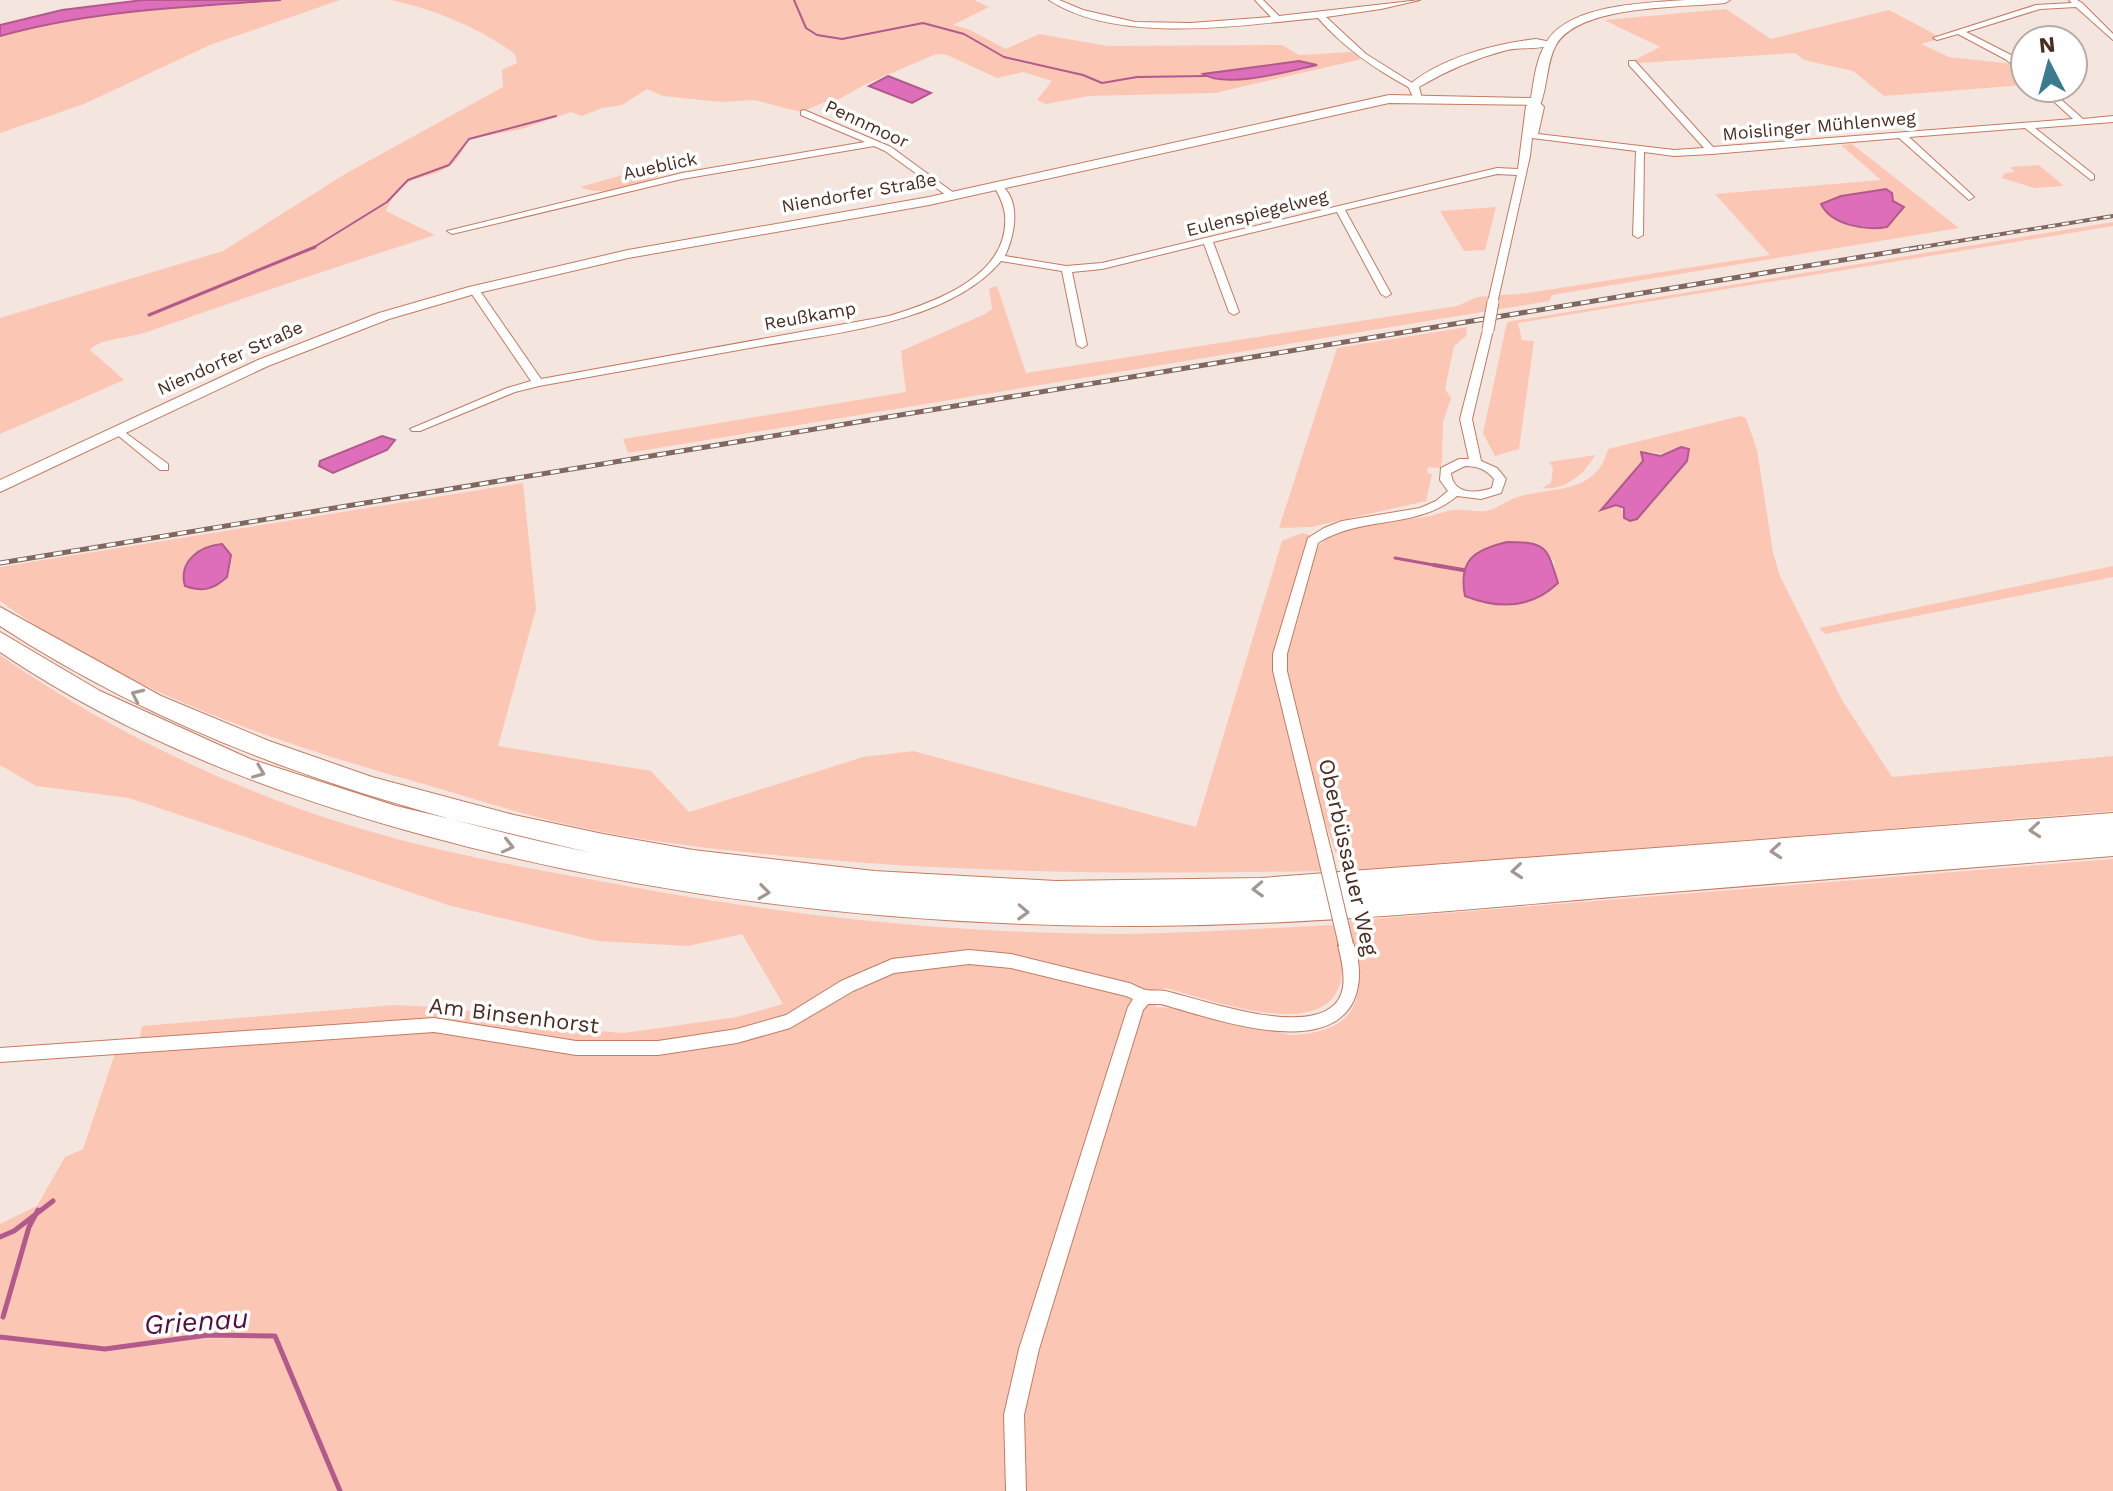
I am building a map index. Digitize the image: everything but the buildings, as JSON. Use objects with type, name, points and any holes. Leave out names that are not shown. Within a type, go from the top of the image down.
[{"type":"highway","points":[[0,615],[38,641],[131,692],[236,739],[374,788],[465,814],[611,846],[697,861],[834,878],[1042,892],[1256,890],[2113,824]]},
{"type":"highway","points":[[0,640],[101,701],[187,743],[358,806],[449,832],[598,866],[687,882],[874,904],[1040,913],[1260,911],[2113,845]]},
{"type":"main road","points":[[1416,92],[1536,102],[1551,43],[1572,25],[1594,15],[1725,0]]},
{"type":"main road","name":"Niendorfer Straße","points":[[0,487],[238,374],[338,333],[474,290],[628,254],[953,196],[1416,92]]},
{"type":"street","points":[[1053,0],[1083,14],[1143,26],[1197,26],[1321,16],[1416,0]]},
{"type":"street","points":[[1259,0],[1277,19]]},
{"type":"street","points":[[1937,38],[2039,7],[2076,2],[2113,38]]},
{"type":"street","points":[[1321,16],[1337,36],[1416,92]]},
{"type":"street","points":[[1958,31],[2009,58]]},
{"type":"street","name":"Niendorfer Straße","points":[[1416,92],[1442,71],[1529,41],[1551,43]]},
{"type":"street","points":[[1632,63],[1712,151]]},
{"type":"street","points":[[1476,462],[1466,419],[1488,330],[1528,135],[1535,132],[1540,107],[1536,102]]},
{"type":"street","points":[[2061,104],[2080,121]]},
{"type":"street","name":"Pennmoor","points":[[804,113],[877,143],[914,165],[953,196]]},
{"type":"street","name":"Moislinger Mühlenweg","points":[[1528,135],[1640,151],[1712,151],[2113,119]]},
{"type":"street","points":[[2027,126],[2091,177]]},
{"type":"street","points":[[1901,135],[1969,197]]},
{"type":"street","name":"Aueblick","points":[[452,231],[682,176],[877,143]]},
{"type":"street","points":[[1638,235],[1640,151]]},
{"type":"street","name":"Eulenspiegelweg","points":[[998,258],[1066,269],[1123,262],[1497,171],[1522,172]]},
{"type":"street","name":"Reußkamp","points":[[416,429],[501,394],[538,383],[894,318],[969,286],[998,258],[1008,235],[1010,216],[999,186]]},
{"type":"street","points":[[1340,210],[1386,294]]},
{"type":"street","points":[[1208,242],[1234,312]]},
{"type":"street","points":[[1066,269],[1082,345]]},
{"type":"street","points":[[474,290],[538,383]]},
{"type":"street","points":[[119,431],[164,467]]},
{"type":"street","points":[[1476,462],[1498,474],[1501,482],[1497,490],[1482,496],[1455,491],[1447,484],[1445,471],[1457,463],[1476,462]]},
{"type":"street","name":"Oberbüssauer Weg","points":[[1144,997],[1161,997],[1281,1025],[1314,1024],[1338,1012],[1351,992],[1352,974],[1346,945],[1280,671],[1280,654],[1312,541],[1322,533],[1344,525],[1425,512],[1447,501],[1455,491]]},
{"type":"street","name":"Am Binsenhorst","points":[[0,1055],[434,1025],[576,1048],[658,1048],[722,1039],[790,1021],[867,975],[892,966],[969,957],[1011,961],[1129,990],[1144,997]]},
{"type":"street","points":[[1016,1491],[1014,1415],[1029,1349],[1136,1007],[1144,997]]},
{"type":"shaded area","points":[[143,0],[281,0],[104,15],[0,36],[0,25],[62,10]]},
{"type":"shaded area","points":[[281,0],[340,0],[210,45],[84,104],[0,133],[0,36],[104,15]]},
{"type":"shaded area","points":[[391,0],[974,0],[989,7],[953,25],[968,29],[1006,49],[1039,34],[1108,46],[1282,45],[1299,55],[1351,52],[1362,59],[1215,93],[1089,96],[1046,104],[1037,100],[1052,81],[1023,72],[997,78],[947,55],[936,54],[866,84],[830,104],[825,102],[801,112],[754,100],[721,102],[663,96],[647,89],[622,105],[602,108],[582,116],[571,112],[522,129],[470,139],[451,165],[400,188],[386,211],[435,235],[147,332],[101,343],[90,350],[124,380],[0,434],[0,318],[223,251],[345,174],[503,87],[502,70],[517,63],[515,54],[456,21]]},
{"type":"shaded area","points":[[1726,9],[1771,39],[1889,10],[1942,38],[1921,44],[1949,57],[2009,64],[2009,86],[1884,96],[1853,71],[1804,60],[1795,53],[1638,63],[1633,61],[1660,47],[1604,20]]},
{"type":"shaded area","points":[[1299,61],[1317,65],[1242,79],[1227,80],[1203,74]]},
{"type":"shaded area","points":[[888,76],[931,93],[912,103],[869,86]]},
{"type":"shaded area","points":[[1852,144],[1959,228],[1552,295],[1549,301],[628,453],[623,439],[906,392],[901,351],[985,314],[992,309],[989,288],[997,286],[1026,373],[1457,306],[1477,297],[1528,293],[1770,255],[1715,194],[1881,180],[1841,145]],"holes":[[[1886,189],[1901,213],[1887,227],[1854,226],[1822,209],[1852,194]]]},
{"type":"shaded area","points":[[665,163],[673,166],[665,173],[628,187],[601,191],[580,187]]},
{"type":"shaded area","points":[[2039,165],[2064,186],[2034,188],[2002,178],[2005,173],[2015,172],[2010,167]]},
{"type":"shaded area","points":[[1886,189],[1892,193],[1893,201],[1904,207],[1887,227],[1869,228],[1841,222],[1821,204],[1841,196]]},
{"type":"shaded area","points":[[1496,207],[1485,250],[1464,251],[1440,211]]},
{"type":"shaded area","points":[[2113,222],[2113,226],[1518,323],[1522,340],[1534,341],[1519,449],[1495,456],[1483,433],[1507,322]]},
{"type":"shaded area","points":[[1467,327],[1466,336],[1454,346],[1445,389],[1451,398],[1443,422],[1442,462],[1440,468],[1428,467],[1427,473],[1432,474],[1426,501],[1311,527],[1279,528],[1337,348]]},
{"type":"shaded area","points":[[1740,416],[1746,418],[1757,450],[1773,552],[1780,576],[1842,700],[1892,777],[2113,756],[2113,811],[1342,872],[1314,789],[1286,677],[1286,653],[1315,550],[1325,540],[1351,528],[1454,510],[1485,511],[1518,497],[1584,482],[1602,464],[1608,449]],"holes":[[[1649,452],[1667,454],[1625,513],[1616,505],[1610,507]],[[1507,542],[1532,544],[1554,561],[1555,571],[1477,552]]]},
{"type":"shaded area","points":[[382,436],[395,440],[387,450],[333,473],[319,466],[320,461]]},
{"type":"shaded area","points":[[1681,447],[1689,449],[1687,461],[1637,519],[1630,521],[1624,518],[1624,508],[1616,505],[1601,510],[1643,461],[1641,452],[1661,456]]},
{"type":"shaded area","points":[[1595,455],[1586,469],[1573,480],[1559,487],[1542,488],[1551,483],[1553,468],[1549,462]]},
{"type":"shaded area","points":[[523,483],[536,609],[498,746],[651,771],[689,812],[863,757],[913,751],[1196,827],[1282,541],[1302,533],[1310,535],[1276,657],[1324,871],[1130,872],[936,867],[749,852],[603,832],[529,815],[395,776],[240,725],[92,659],[0,601],[0,567]]},
{"type":"shaded area","points":[[1507,542],[1531,543],[1544,549],[1558,583],[1537,598],[1514,604],[1490,603],[1465,596],[1464,574],[1471,558]]},
{"type":"shaded area","points":[[222,544],[231,555],[227,577],[207,589],[185,586],[185,569],[193,556],[206,548]]},
{"type":"shaded area","points":[[2113,566],[2113,577],[1825,634],[1819,628]]},
{"type":"shaded area","points":[[0,655],[122,730],[252,791],[342,823],[411,843],[480,858],[746,906],[935,927],[1125,934],[1334,925],[1342,975],[1334,997],[1317,1009],[1293,1014],[1266,1013],[1165,988],[1155,1007],[1175,1008],[1291,1035],[1337,1024],[1349,1013],[1356,999],[1357,964],[1348,921],[2113,859],[2113,1491],[0,1491],[0,1224],[37,1206],[65,1157],[83,1149],[116,1050],[138,1048],[142,1026],[394,1005],[452,1008],[571,1029],[624,1033],[737,1017],[783,1004],[742,934],[688,946],[598,941],[451,906],[129,798],[36,786],[0,765]]},
{"type":"waterway","points":[[794,0],[806,28],[817,35],[842,39],[923,23],[964,34],[1004,57],[1083,75],[1102,83],[1137,77],[1206,76]]},
{"type":"waterway","points":[[313,248],[387,202],[408,180],[449,165],[469,139],[556,116]]},
{"type":"waterway","points":[[149,315],[313,248]]},
{"type":"waterway","points":[[1395,558],[1445,567]]},
{"type":"waterway","points":[[1434,565],[1463,570]]},
{"type":"waterway","points":[[36,1214],[53,1201]]},
{"type":"waterway","points":[[36,1214],[38,1210]]},
{"type":"waterway","points":[[0,1237],[14,1231],[36,1214]]},
{"type":"waterway","points":[[3,1317],[29,1227],[36,1214]]},
{"type":"waterway","name":"Grienau","points":[[0,1337],[105,1349],[208,1335],[275,1336],[340,1491]]},
{"type":"railway","points":[[1910,249],[2113,216]]},
{"type":"railway","points":[[0,563],[1922,247]]}]
